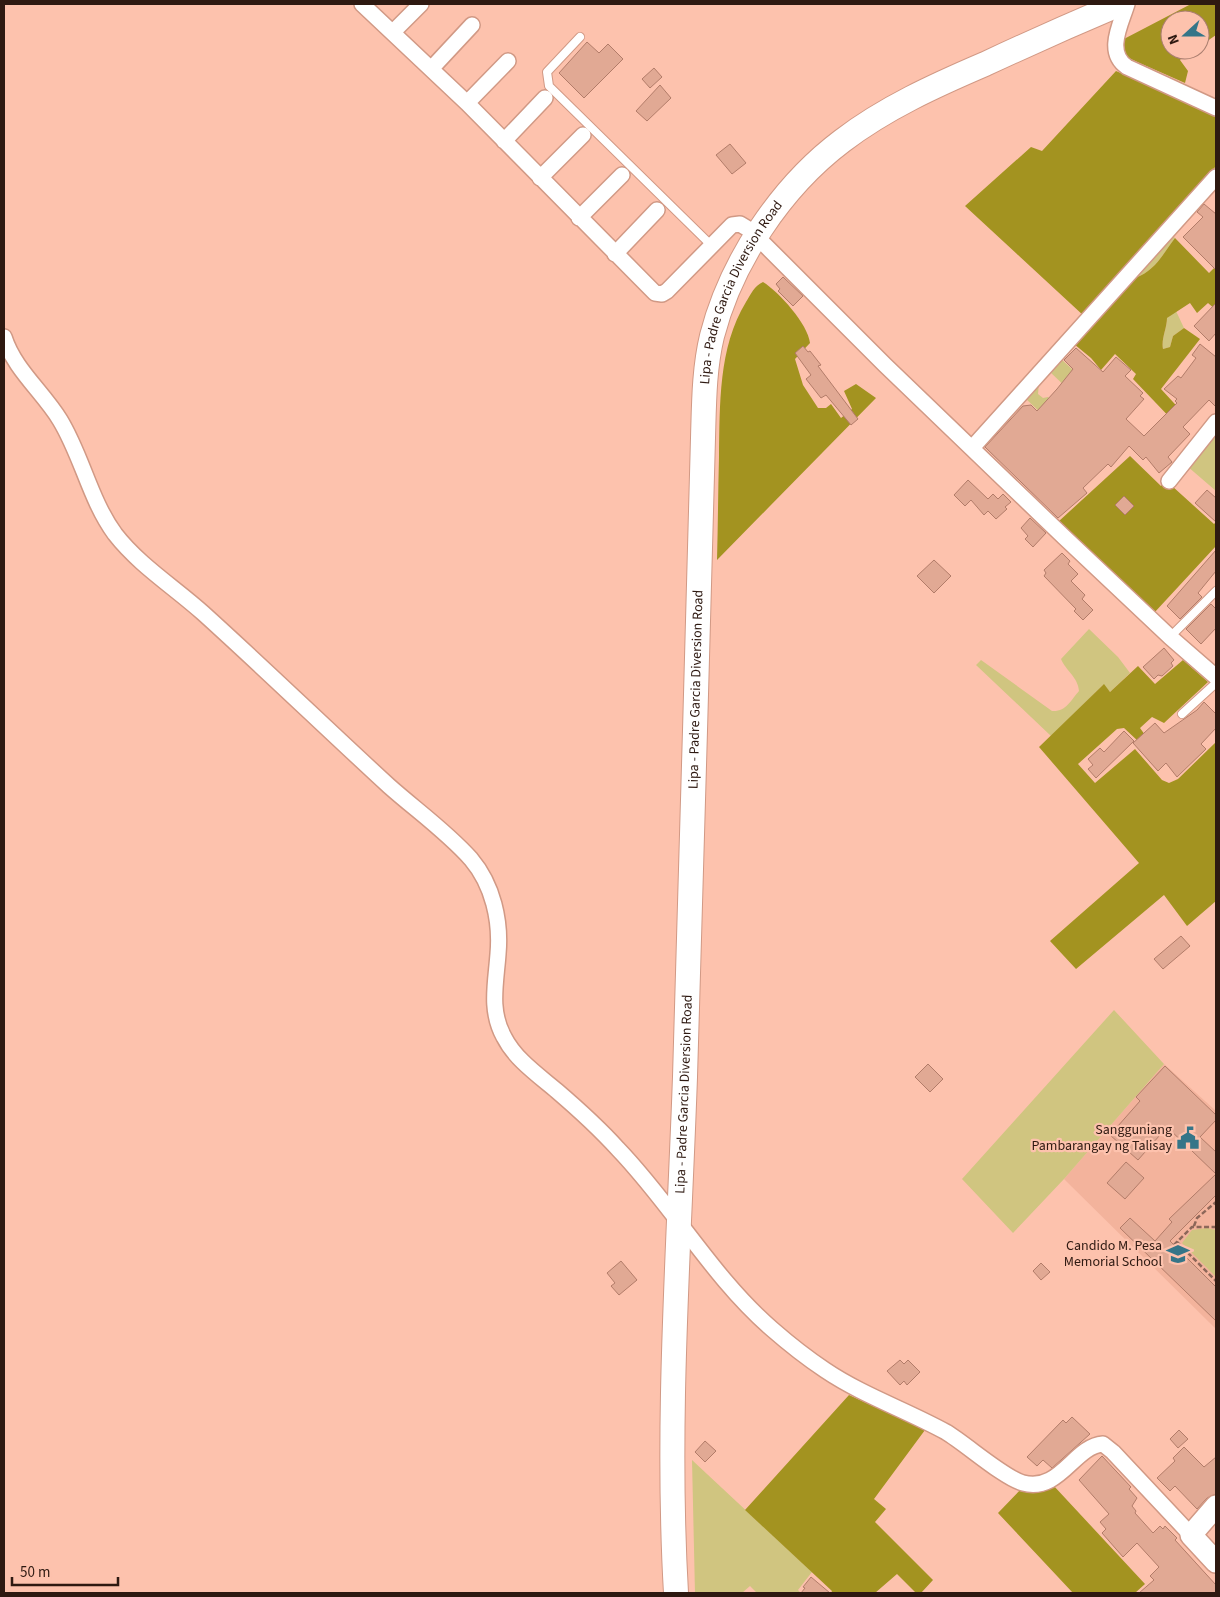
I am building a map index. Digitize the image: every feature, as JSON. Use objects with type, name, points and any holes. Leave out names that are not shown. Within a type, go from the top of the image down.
[{"type":"main road","name":"Lipa - Padre Garcia Diversion Road","points":[[676,1593],[673,1459],[679,1220],[705,391],[711,338],[718,313],[730,285],[757,236],[792,189],[842,141],[879,117],[964,73],[1120,4]]},
{"type":"street","points":[[362,4],[467,103],[655,293],[662,294],[667,291],[711,245],[737,223],[757,236],[972,448],[1170,637],[1216,677]]},
{"type":"street","points":[[393,32],[421,4]]},
{"type":"street","points":[[1128,4],[1115,47],[1118,60],[1127,67],[1216,108]]},
{"type":"street","points":[[431,69],[472,24]]},
{"type":"street","points":[[467,103],[508,61]]},
{"type":"street","points":[[504,140],[545,98]]},
{"type":"street","points":[[540,178],[583,135]]},
{"type":"street","points":[[579,218],[622,175]]},
{"type":"street","points":[[972,448],[1216,177]]},
{"type":"street","points":[[615,254],[657,210]]},
{"type":"street","points":[[4,337],[10,354],[60,420],[82,463],[102,512],[122,542],[248,653],[392,788],[444,833],[475,864],[490,891],[498,920],[498,951],[494,1002],[505,1040],[521,1059],[589,1119],[622,1152],[679,1220],[736,1294],[773,1330],[826,1371],[946,1432],[1023,1483],[1039,1484],[1052,1479],[1092,1447],[1101,1444],[1113,1452],[1216,1562]]},
{"type":"street","points":[[1169,481],[1216,422]]},
{"type":"street","points":[[1191,1535],[1216,1506]]},
{"type":"lane","points":[[580,37],[547,72],[549,86],[711,245]]},
{"type":"lane","points":[[1170,637],[1216,591]]},
{"type":"lane","points":[[1182,714],[1216,683]]},
{"type":"path","points":[[1194,1226],[1195,1221],[1216,1202]]},
{"type":"path","points":[[1174,1245],[1194,1226],[1216,1227]]},
{"type":"path","points":[[1177,1242],[1216,1281]]},
{"type":"shaded area","points":[[1191,4],[1216,4],[1216,35],[1210,39],[1210,10],[1180,10]]},
{"type":"shaded area","points":[[1160,20],[1160,60],[1180,60],[1188,71],[1185,83],[1126,57],[1122,51],[1122,40]]},
{"type":"shaded area","points":[[1116,71],[1216,115],[1216,166],[1084,316],[965,206],[1031,147],[1042,151]]},
{"type":"shaded area","points":[[1172,235],[1175,238],[1158,261],[1148,271],[1135,278]]},
{"type":"shaded area","points":[[1175,238],[1209,273],[1216,266],[1216,310],[1208,303],[1197,313],[1190,303],[1167,318],[1163,349],[1170,347],[1173,336],[1184,328],[1200,339],[1161,389],[1185,415],[1176,424],[1133,379],[1136,374],[1115,354],[1101,370],[1091,358],[1074,344],[1135,278],[1153,266]]},
{"type":"shaded area","points":[[763,282],[792,309],[808,335],[810,343],[795,359],[803,385],[818,408],[826,408],[831,404],[841,418],[852,409],[844,391],[856,384],[876,398],[717,560],[720,417],[725,358],[730,338],[746,302],[753,290]]},
{"type":"shaded area","points":[[1176,311],[1184,328],[1173,336],[1170,347],[1163,349],[1167,318]]},
{"type":"shaded area","points":[[1061,359],[1081,377],[1069,390],[1050,372]]},
{"type":"shaded area","points":[[1039,383],[1038,394],[1043,398],[1048,397],[1055,404],[1044,416],[1025,398]]},
{"type":"shaded area","points":[[1216,429],[1216,491],[1187,466]]},
{"type":"shaded area","points":[[1130,456],[1161,486],[1163,483],[1172,486],[1214,524],[1216,522],[1216,546],[1154,613],[1058,522]]},
{"type":"shaded area","points":[[1089,629],[1118,657],[1130,673],[1110,692],[1103,685],[1051,736],[976,665],[981,660],[1052,711],[1061,710],[1068,705],[1079,691],[1074,678],[1061,659]]},
{"type":"shaded area","points":[[1183,660],[1208,682],[1164,723],[1152,717],[1140,728],[1145,735],[1139,742],[1124,728],[1117,729],[1078,764],[1095,783],[1135,749],[1162,780],[1169,783],[1178,779],[1216,742],[1216,901],[1187,926],[1164,895],[1076,969],[1050,941],[1139,863],[1039,747],[1104,684],[1110,692],[1138,666],[1155,684]]},
{"type":"shaded area","points":[[1114,1010],[1164,1064],[1064,1179],[1013,1233],[962,1179]]},
{"type":"shaded area","name":"Candido M. Pesa Memorial School","points":[[1164,1064],[1216,1111],[1216,1329],[1064,1179]]},
{"type":"shaded area","points":[[1207,1228],[1216,1230],[1216,1277],[1182,1243],[1192,1230]]},
{"type":"shaded area","points":[[849,1395],[925,1430],[874,1499],[886,1509],[875,1522],[933,1580],[921,1593],[916,1593],[897,1574],[875,1593],[831,1593],[832,1591],[745,1510]]},
{"type":"shaded area","points":[[692,1460],[812,1572],[798,1590],[801,1593],[757,1593],[750,1586],[742,1593],[695,1593]]},
{"type":"shaded area","points":[[1053,1485],[1145,1584],[1135,1593],[1073,1593],[998,1513],[1022,1488]]},
{"type":"building","points":[[587,42],[599,53],[608,44],[623,59],[584,98],[559,73]]},
{"type":"building","points":[[654,68],[662,77],[650,88],[642,79]]},
{"type":"building","points":[[660,85],[671,98],[647,121],[636,111]]},
{"type":"building","points":[[730,144],[746,163],[732,174],[716,155]]},
{"type":"building","points":[[1204,204],[1216,214],[1216,270],[1183,237],[1203,217],[1197,212]]},
{"type":"building","points":[[783,277],[803,296],[793,306],[778,291],[780,289],[776,284]]},
{"type":"building","points":[[1216,303],[1216,333],[1209,341],[1194,326]]},
{"type":"building","points":[[1200,344],[1216,357],[1216,407],[1209,400],[1183,427],[1190,434],[1168,457],[1172,462],[1159,473],[1146,457],[1143,460],[1129,446],[1111,467],[1108,464],[1083,488],[1087,493],[1058,518],[985,447],[1023,406],[1031,405],[1037,411],[1073,369],[1064,360],[1076,348],[1103,372],[1116,357],[1131,370],[1125,376],[1143,393],[1140,396],[1144,399],[1126,419],[1144,436],[1177,403],[1175,401],[1177,399],[1164,389],[1178,376],[1181,378],[1196,358],[1192,355]]},
{"type":"building","points":[[803,346],[808,352],[810,351],[821,365],[818,366],[858,419],[851,425],[826,395],[821,398],[806,379],[811,375],[795,353]]},
{"type":"building","points":[[968,480],[988,499],[993,494],[998,499],[1003,494],[1011,502],[1005,507],[1007,509],[996,519],[988,511],[984,515],[971,500],[965,506],[954,495]]},
{"type":"building","points":[[1207,490],[1216,498],[1216,522],[1195,503]]},
{"type":"building","points":[[1124,496],[1134,506],[1125,515],[1115,505]]},
{"type":"building","points":[[1030,518],[1046,533],[1033,547],[1025,539],[1028,536],[1021,528]]},
{"type":"building","points":[[1216,550],[1216,571],[1198,593],[1202,597],[1180,619],[1167,606]]},
{"type":"building","points":[[1062,553],[1070,561],[1068,564],[1078,574],[1071,581],[1085,595],[1082,599],[1093,610],[1083,620],[1074,611],[1076,609],[1044,576],[1046,573],[1044,570]]},
{"type":"building","points":[[934,560],[951,576],[934,593],[917,576]]},
{"type":"building","points":[[1211,604],[1216,609],[1216,628],[1201,644],[1186,629]]},
{"type":"building","points":[[1164,648],[1174,660],[1171,663],[1173,666],[1162,676],[1158,675],[1154,679],[1143,667]]},
{"type":"building","points":[[1204,702],[1216,714],[1216,728],[1201,744],[1206,749],[1177,777],[1166,763],[1158,771],[1133,743],[1155,723],[1164,733],[1197,710]]},
{"type":"building","points":[[1124,731],[1134,741],[1096,778],[1088,769],[1093,765],[1088,759],[1100,748],[1104,752]]},
{"type":"building","points":[[1181,936],[1190,946],[1163,969],[1154,959]]},
{"type":"building","points":[[928,1064],[943,1079],[930,1092],[915,1077]]},
{"type":"building","points":[[1165,1066],[1216,1115],[1216,1120],[1200,1137],[1216,1152],[1216,1174],[1167,1127],[1138,1160],[1110,1135],[1140,1101],[1136,1097]]},
{"type":"building","points":[[1126,1162],[1144,1178],[1125,1199],[1107,1183]]},
{"type":"building","points":[[1216,1174],[1216,1195],[1170,1241],[1216,1287],[1216,1321],[1120,1228],[1130,1218],[1155,1241],[1172,1222],[1169,1219]]},
{"type":"building","points":[[621,1261],[637,1280],[619,1295],[611,1286],[615,1283],[607,1273]]},
{"type":"building","points":[[1041,1263],[1050,1272],[1041,1280],[1033,1271]]},
{"type":"building","points":[[900,1360],[904,1364],[908,1360],[920,1372],[907,1385],[904,1381],[900,1385],[887,1371]]},
{"type":"building","points":[[1072,1417],[1090,1434],[1052,1468],[1043,1460],[1037,1466],[1027,1457],[1063,1420],[1066,1423]]},
{"type":"building","points":[[1179,1430],[1188,1439],[1178,1448],[1170,1439]]},
{"type":"building","points":[[705,1441],[716,1451],[705,1462],[695,1452]]},
{"type":"building","points":[[1184,1447],[1204,1467],[1216,1457],[1216,1494],[1207,1498],[1197,1509],[1175,1486],[1170,1491],[1157,1478],[1175,1461],[1173,1458]]},
{"type":"building","points":[[1102,1456],[1131,1487],[1129,1489],[1137,1498],[1132,1506],[1136,1511],[1135,1513],[1153,1533],[1160,1526],[1163,1529],[1165,1526],[1177,1538],[1175,1540],[1216,1585],[1216,1593],[1139,1593],[1154,1580],[1150,1576],[1159,1567],[1137,1543],[1123,1557],[1102,1533],[1106,1529],[1100,1522],[1109,1514],[1079,1480]]},
{"type":"building","points":[[811,1577],[830,1593],[801,1593]]},
{"type":"place","name":"Sangguniang Pambarangay ng Talisay","points":[[1188,1138]]},
{"type":"place","name":"Candido M. Pesa Memorial School","points":[[1178,1254]]}]
